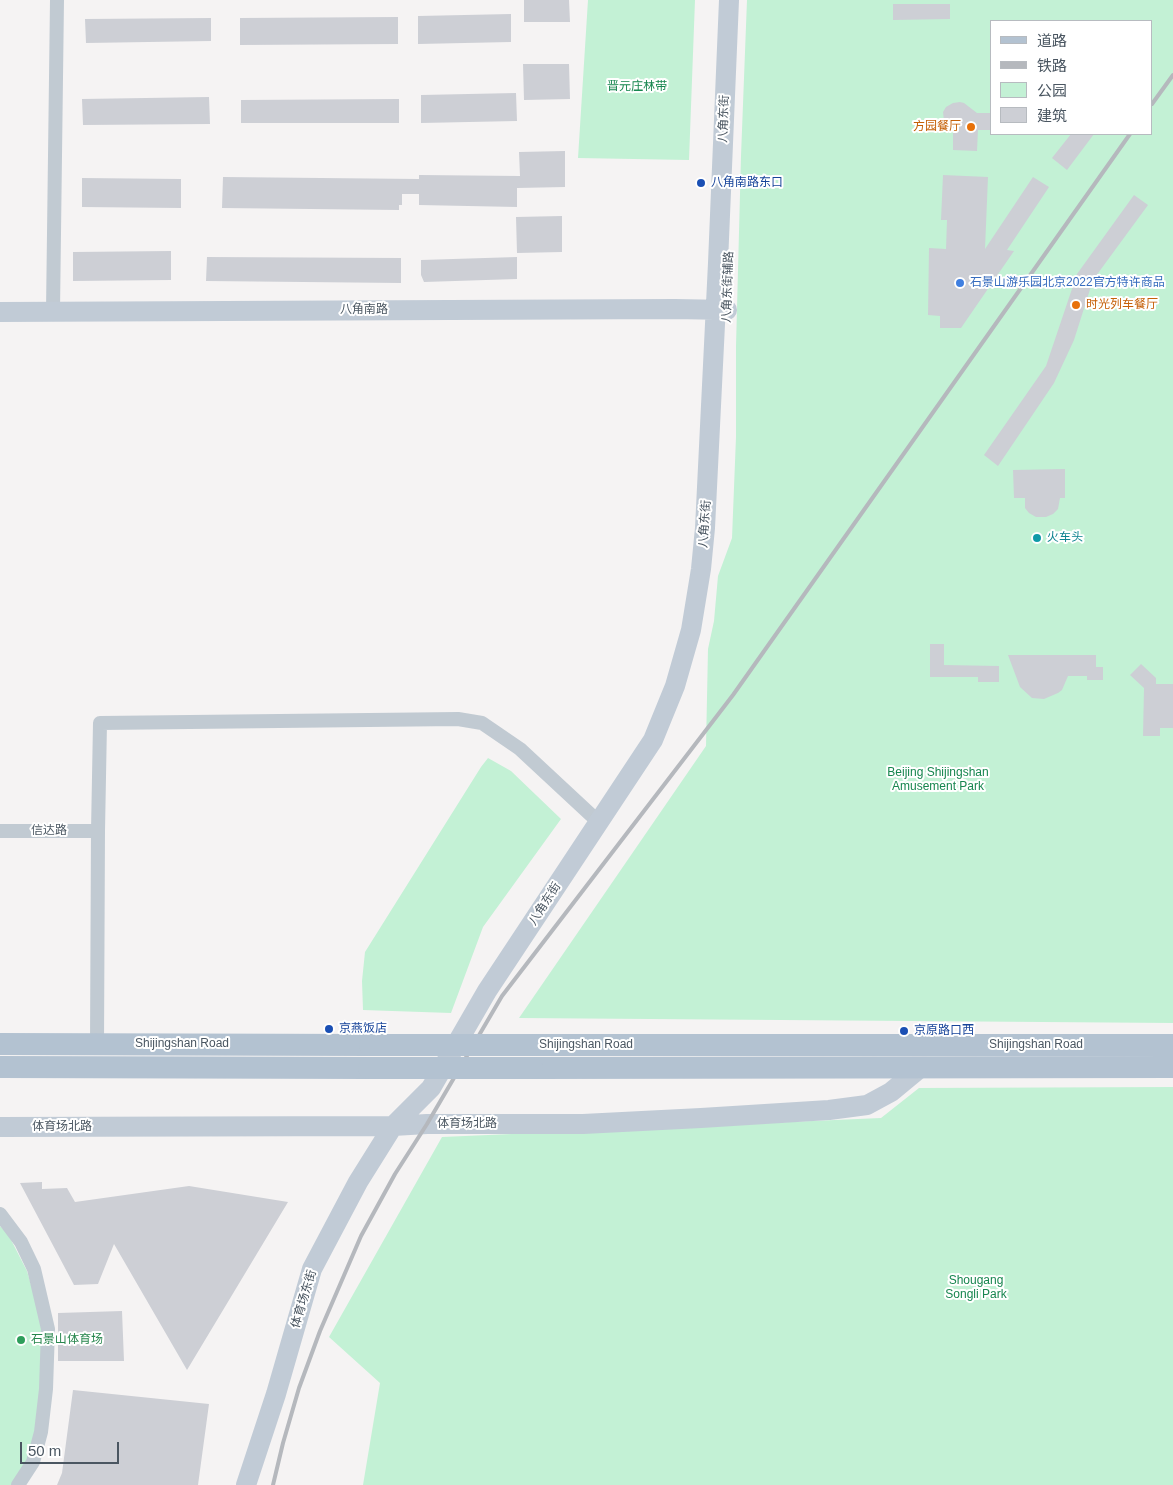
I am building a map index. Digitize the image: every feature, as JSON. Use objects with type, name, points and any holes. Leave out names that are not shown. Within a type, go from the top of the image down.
[{"type":"main road","name":"Shijingshan Road","points":[[0,1044],[1173,1045]]},
{"type":"main road","name":"Shijingshan Road","points":[[0,1067],[1173,1068]]},
{"type":"street","points":[[53,311],[56,0]]},
{"type":"street","name":"八角东街","points":[[487,991],[502,945],[591,815],[640,739],[665,683],[686,608],[693,557],[716,310],[717,0]]},
{"type":"street","name":"八角东街","points":[[393,1126],[431,1088],[487,991],[652,740],[675,686],[691,630],[701,569],[705,528],[729,0]]},
{"type":"street","name":"八角东街辅路","points":[[716,310],[740,0]]},
{"type":"street","name":"八角南路","points":[[0,312],[716,310]]},
{"type":"street","points":[[97,1044],[100,723],[458,718],[482,723],[520,749],[591,815]]},
{"type":"street","name":"信达路","points":[[0,831],[98,831]]},
{"type":"street","name":"体育场北路","points":[[0,1127],[582,1124],[829,1110],[867,1105],[892,1092],[920,1068]]},
{"type":"street","name":"体育场东街","points":[[246,1485],[276,1394],[312,1269],[358,1182],[393,1126]]},
{"type":"street","points":[[0,1214],[21,1242],[34,1269],[48,1329],[46,1389],[41,1432],[33,1462],[18,1485]]},
{"type":"green space","name":"晋元庄林带","points":[[588,0],[695,0],[689,160],[578,158]]},
{"type":"green space","name":"Beijing Shijingshan Amusement Park","points":[[747,0],[1173,0],[1173,1023],[519,1018],[706,746],[708,649],[714,621],[718,576],[732,538],[736,437],[736,346]]},
{"type":"green space","points":[[488,758],[511,771],[561,819],[483,927],[451,1013],[363,1010],[362,981],[365,952]]},
{"type":"green space","name":"Shougang Songli Park","points":[[1173,1087],[1173,1485],[363,1485],[380,1383],[329,1337],[442,1137],[881,1118],[919,1088]]},
{"type":"green space","name":"石景山体育场","points":[[0,1226],[8,1234],[27,1271],[41,1318],[43,1362],[40,1418],[30,1457],[15,1485],[0,1485]]},
{"type":"building","points":[[524,0],[569,0],[570,22],[524,22]]},
{"type":"building","points":[[893,4],[950,4],[950,19],[893,20]]},
{"type":"building","points":[[511,14],[511,42],[418,44],[418,16]]},
{"type":"building","points":[[398,17],[398,44],[240,45],[240,18]]},
{"type":"building","points":[[211,18],[211,41],[86,43],[85,19]]},
{"type":"building","points":[[523,64],[569,64],[570,99],[524,100]]},
{"type":"building","points":[[516,93],[517,121],[421,123],[421,95]]},
{"type":"building","points":[[209,97],[210,124],[83,125],[82,99]]},
{"type":"building","points":[[399,99],[399,123],[241,123],[241,100]]},
{"type":"building","name":"方园餐厅","points":[[953,103],[964,103],[977,113],[990,113],[990,130],[978,130],[977,151],[953,150],[953,128],[944,121],[943,112],[946,107]]},
{"type":"building","points":[[1070,135],[1093,135],[1067,170],[1052,158]]},
{"type":"building","points":[[565,151],[565,187],[517,188],[517,207],[419,205],[419,194],[402,194],[402,205],[399,205],[399,210],[222,208],[223,177],[419,179],[419,175],[520,176],[519,152]]},
{"type":"building","points":[[943,175],[988,177],[985,249],[1033,177],[1049,187],[1007,250],[1014,251],[961,328],[940,328],[940,316],[928,315],[929,248],[946,249],[947,220],[941,220]]},
{"type":"building","points":[[82,178],[181,179],[181,208],[82,207]]},
{"type":"building","name":"时光列车餐厅","points":[[1134,195],[1148,205],[1093,280],[1074,340],[1054,383],[998,466],[984,455],[1046,366],[1077,274]]},
{"type":"building","points":[[562,216],[562,252],[517,253],[516,217]]},
{"type":"building","points":[[171,251],[171,280],[73,281],[73,252]]},
{"type":"building","points":[[207,257],[401,258],[401,283],[206,281]]},
{"type":"building","points":[[517,257],[517,279],[424,282],[421,275],[421,260]]},
{"type":"building","points":[[1065,469],[1065,498],[1060,498],[1058,509],[1053,514],[1046,517],[1036,517],[1025,508],[1025,498],[1014,498],[1013,470]]},
{"type":"building","points":[[930,644],[944,644],[944,665],[999,666],[999,682],[978,682],[978,677],[930,677]]},
{"type":"building","points":[[1008,655],[1096,655],[1096,667],[1103,667],[1103,680],[1087,680],[1087,676],[1068,676],[1062,690],[1058,693],[1044,699],[1032,698],[1020,687]]},
{"type":"building","points":[[1141,664],[1156,678],[1156,684],[1173,684],[1173,728],[1160,728],[1160,736],[1143,736],[1144,688],[1130,675]]},
{"type":"building","points":[[42,1182],[42,1189],[67,1188],[75,1202],[189,1186],[288,1202],[187,1370],[114,1244],[98,1284],[74,1285],[20,1183]]},
{"type":"building","points":[[122,1311],[124,1361],[58,1361],[58,1313]]},
{"type":"building","points":[[73,1390],[209,1404],[198,1485],[57,1485],[62,1473]]},
{"type":"railway","points":[[1153,103],[1173,75]]},
{"type":"railway","points":[[273,1485],[299,1388],[320,1331],[361,1236],[395,1174],[427,1124],[502,996],[733,695],[1129,135]]},
{"type":"place","name":"方园餐厅","points":[[971,127]]},
{"type":"place","name":"八角南路东口","points":[[701,183]]},
{"type":"place","name":"石景山游乐园北京2022官方特许商品","points":[[960,283]]},
{"type":"place","name":"时光列车餐厅","points":[[1076,305]]},
{"type":"place","name":"火车头","points":[[1037,538]]},
{"type":"place","name":"京燕饭店","points":[[329,1029]]},
{"type":"place","name":"京原路口西","points":[[904,1031]]},
{"type":"place","name":"石景山体育场","points":[[21,1340]]}]
